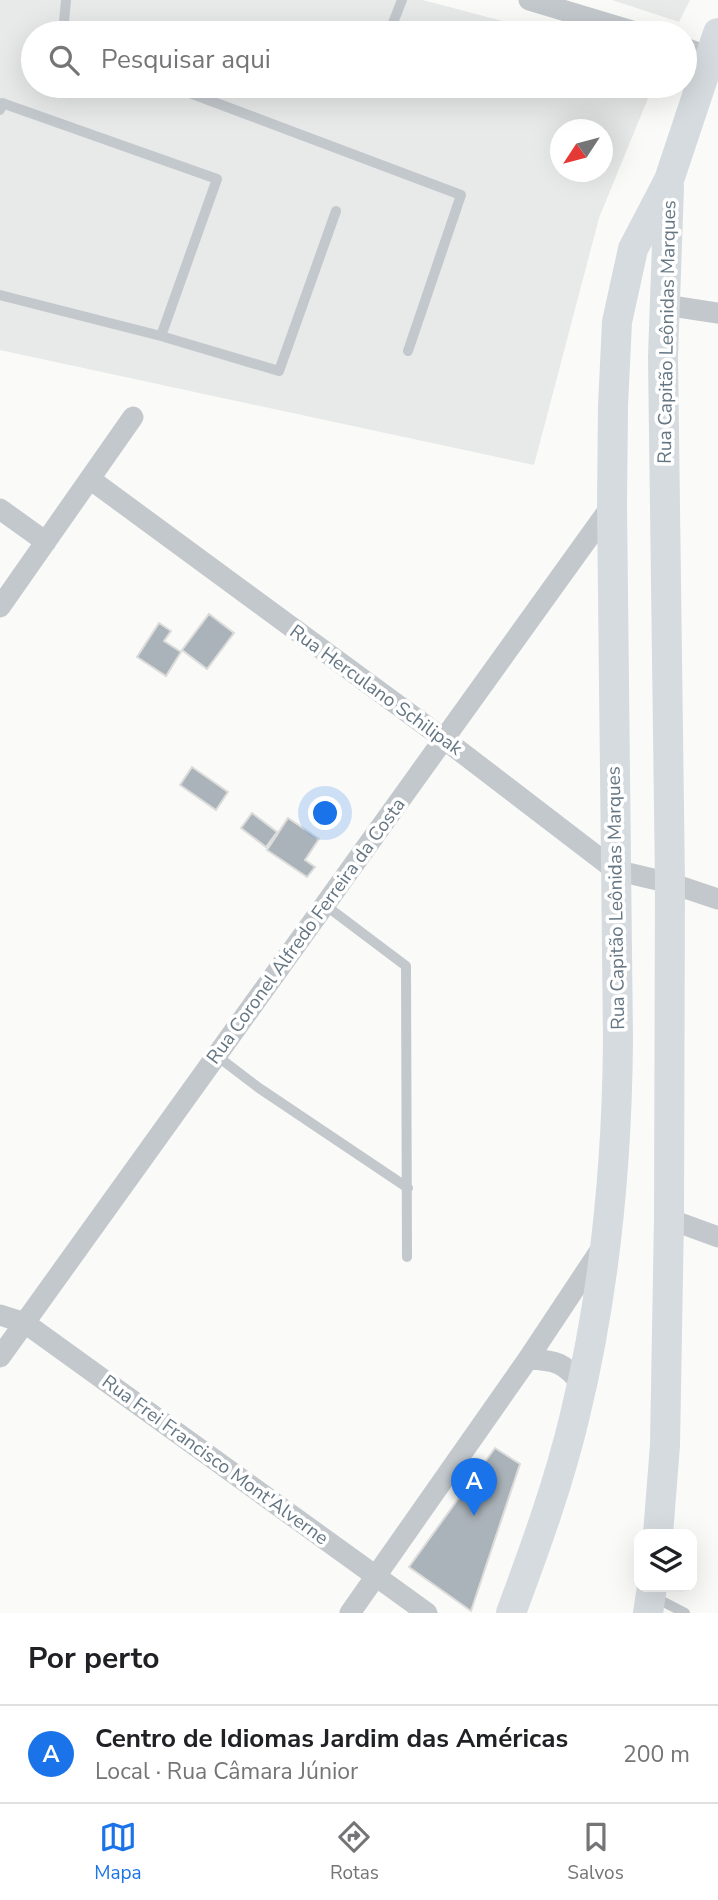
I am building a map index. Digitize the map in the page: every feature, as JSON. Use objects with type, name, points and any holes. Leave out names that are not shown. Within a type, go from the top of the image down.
[{"type":"main road","name":"Rua Capitão Leônidas Marques","points":[[697,83],[707,49]]},
{"type":"main road","name":"Rua Capitão Leônidas Marques","points":[[511,1613],[562,1465],[582,1385],[607,1240],[618,1107],[612,505],[617,322],[633,249],[669,180],[693,98]]},
{"type":"main road","name":"Rua Capitão Leônidas Marques","points":[[658,1529],[666,1445],[669,1219],[670,883],[663,357],[669,180]]},
{"type":"street","points":[[529,0],[599,21]]},
{"type":"street","points":[[665,305],[718,313]]},
{"type":"street","points":[[0,607],[133,417]]},
{"type":"street","name":"Rua Herculano Schilipak","points":[[90,479],[444,739],[615,870],[670,883],[718,899]]},
{"type":"street","name":"Rua Coronel Alfredo Ferreira da Costa","points":[[0,1357],[612,505]]},
{"type":"street","points":[[0,509],[46,542]]},
{"type":"street","points":[[669,1219],[718,1237]]},
{"type":"street","points":[[350,1613],[528,1359],[607,1240]]},
{"type":"street","name":"Rua Frei Francisco Mont'Alverne","points":[[0,1315],[25,1323],[427,1613]]},
{"type":"street","points":[[528,1359],[560,1363],[571,1371],[582,1385]]},
{"type":"lane","points":[[64,21],[66,0]]},
{"type":"lane","points":[[394,21],[402,0]]},
{"type":"lane","points":[[203,98],[461,195],[408,351]]},
{"type":"lane","points":[[0,110],[2,103],[217,179],[161,335]]},
{"type":"lane","points":[[0,295],[161,335],[279,371],[336,211]]},
{"type":"lane","points":[[325,905],[406,966],[407,1257]]},
{"type":"lane","points":[[217,1056],[259,1088],[408,1188]]},
{"type":"lane","points":[[651,1598],[685,1613]]},
{"type":"shaded area","points":[[0,0],[423,0],[503,21],[21,21],[21,98],[648,98],[599,218],[534,465],[0,350]]},
{"type":"shaded area","points":[[612,0],[690,0],[680,21]]},
{"type":"building","points":[[209,614],[234,633],[207,669],[182,650]]},
{"type":"building","points":[[159,623],[171,631],[164,641],[181,652],[166,676],[137,657]]},
{"type":"building","points":[[192,767],[228,792],[216,810],[180,785]]},
{"type":"building","points":[[252,813],[277,832],[266,847],[241,828]]},
{"type":"building","points":[[288,818],[319,839],[305,860],[315,867],[307,877],[267,850]]},
{"type":"building","points":[[495,1448],[520,1464],[471,1611],[409,1567]]},
{"type":"place","name":"Centro de Idiomas Jardim das Américas","points":[[474,1516]]}]
